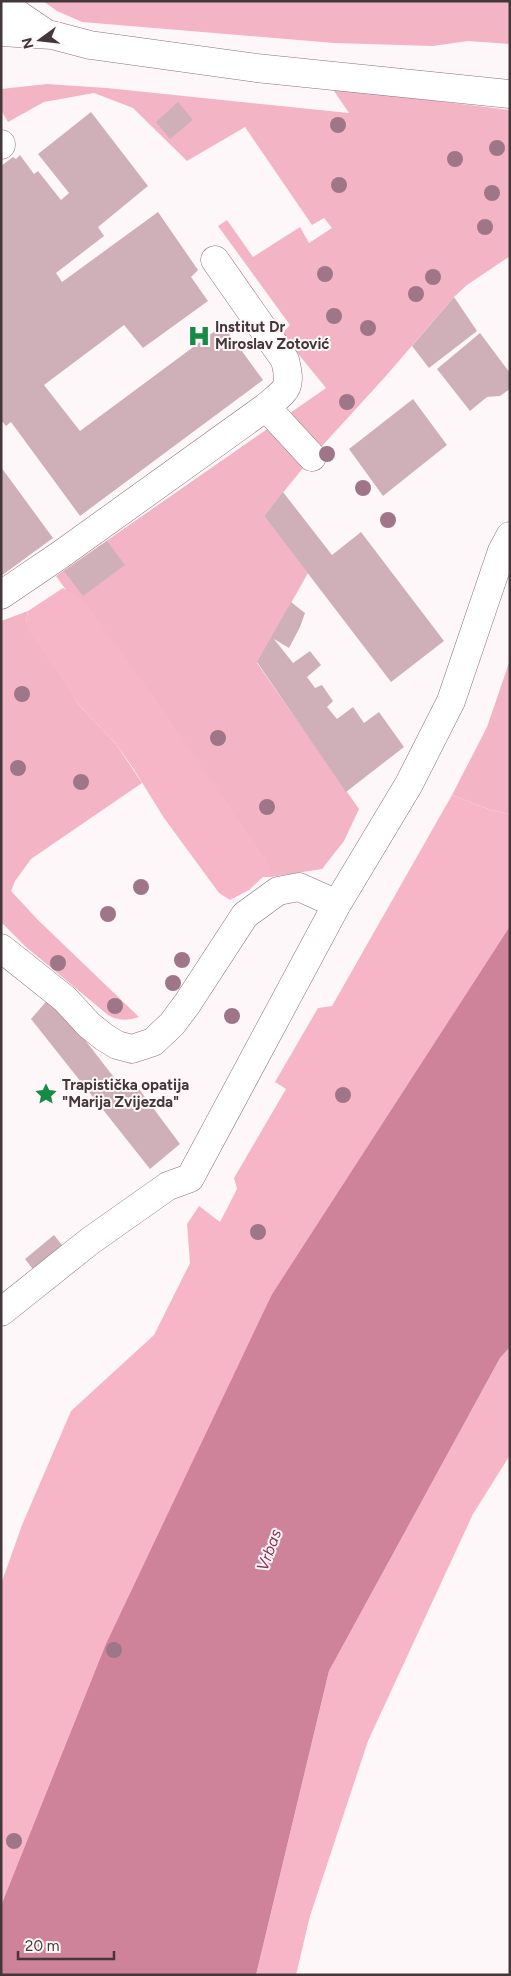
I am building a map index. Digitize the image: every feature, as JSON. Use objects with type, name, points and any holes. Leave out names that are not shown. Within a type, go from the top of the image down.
[{"type":"street","points":[[7,1],[16,13],[47,34]]},
{"type":"street","points":[[1,32],[47,34],[90,45],[256,68],[510,94]]},
{"type":"street","points":[[1,595],[60,556],[266,407],[286,390],[290,378],[284,360],[214,260]]},
{"type":"street","points":[[266,407],[312,457]]},
{"type":"street","points":[[1,1312],[97,1236],[168,1186],[190,1178],[337,904],[409,784],[451,701],[502,551],[510,536]]},
{"type":"street","points":[[1,948],[65,999],[89,1025],[104,1037],[117,1045],[132,1049],[153,1042],[172,1024],[245,915],[278,890],[299,887],[337,904]]},
{"type":"shaded area","points":[[43,1],[510,1],[510,44],[468,41],[433,46],[334,43],[82,22],[57,11]]},
{"type":"shaded area","points":[[47,84],[107,88],[349,113],[332,88],[510,110],[510,256],[467,285],[454,297],[312,457],[264,516],[308,573],[257,663],[359,809],[344,841],[322,869],[271,877],[56,576],[326,388],[282,334],[290,325],[218,226],[227,220],[253,257],[300,227],[309,243],[332,228],[324,218],[312,225],[245,127],[187,161],[133,108],[94,93],[44,102],[8,122],[1,110],[1,89]]},
{"type":"shaded area","points":[[63,588],[84,601],[156,700],[266,860],[272,871],[271,877],[263,877],[249,890],[230,900],[219,893],[164,818],[116,744],[79,705],[29,631],[26,621],[28,611]]},
{"type":"shaded area","points":[[28,611],[26,621],[79,705],[116,744],[142,783],[31,859],[15,881],[11,891],[38,920],[139,1017],[127,1020],[108,1015],[26,947],[1,922],[1,621]]},
{"type":"shaded area","points":[[510,660],[510,814],[491,810],[452,795],[487,727]]},
{"type":"shaded area","points":[[452,795],[491,810],[510,814],[510,926],[272,1294],[1,1906],[1,1584],[22,1525],[71,1411],[154,1335],[190,1263],[187,1224],[199,1206],[220,1222],[237,1189],[234,1178],[286,1089],[275,1082],[318,1008],[332,1006]]},
{"type":"shaded area","points":[[510,1347],[510,1455],[473,1514],[368,1741],[310,1916],[296,1975],[256,1975],[329,1671],[500,1358]]},
{"type":"water","name":"Vrbas","points":[[510,926],[510,1347],[500,1358],[329,1671],[256,1975],[1,1975],[1,1906],[106,1644],[272,1294]]},
{"type":"building","points":[[178,102],[193,120],[170,139],[156,122]]},
{"type":"building","points":[[91,112],[148,186],[98,227],[104,236],[56,273],[62,282],[158,212],[198,270],[191,277],[208,301],[143,348],[124,325],[44,385],[80,431],[223,325],[263,380],[80,516],[11,422],[6,426],[1,420],[1,166],[13,157],[16,159],[20,155],[34,174],[38,171],[61,200],[69,193],[38,154]]},
{"type":"building","points":[[454,297],[477,331],[429,368],[412,346]]},
{"type":"building","points":[[480,333],[510,373],[510,389],[500,396],[487,397],[470,411],[437,369]]},
{"type":"building","points":[[413,399],[447,445],[383,496],[349,449]]},
{"type":"building","points":[[1,467],[53,538],[1,576]]},
{"type":"building","points":[[283,492],[332,555],[361,532],[444,641],[391,682],[264,516]]},
{"type":"building","points":[[107,541],[125,565],[83,596],[64,571]]},
{"type":"building","points":[[291,602],[305,613],[300,627],[289,648],[274,639],[293,663],[310,651],[321,665],[307,677],[315,688],[322,685],[333,701],[327,707],[337,719],[353,707],[364,723],[379,712],[404,747],[346,792],[257,662]]},
{"type":"building","points":[[51,996],[123,1089],[133,1081],[180,1144],[150,1169],[31,1019]]},
{"type":"building","points":[[54,1235],[66,1250],[35,1272],[25,1259]]},
{"type":"place","name":"Institut Dr Miroslav Zotović","points":[[199,336]]},
{"type":"place","name":"Trapistička opatija \"Marija Zvijezda\"","points":[[46,1094]]}]
